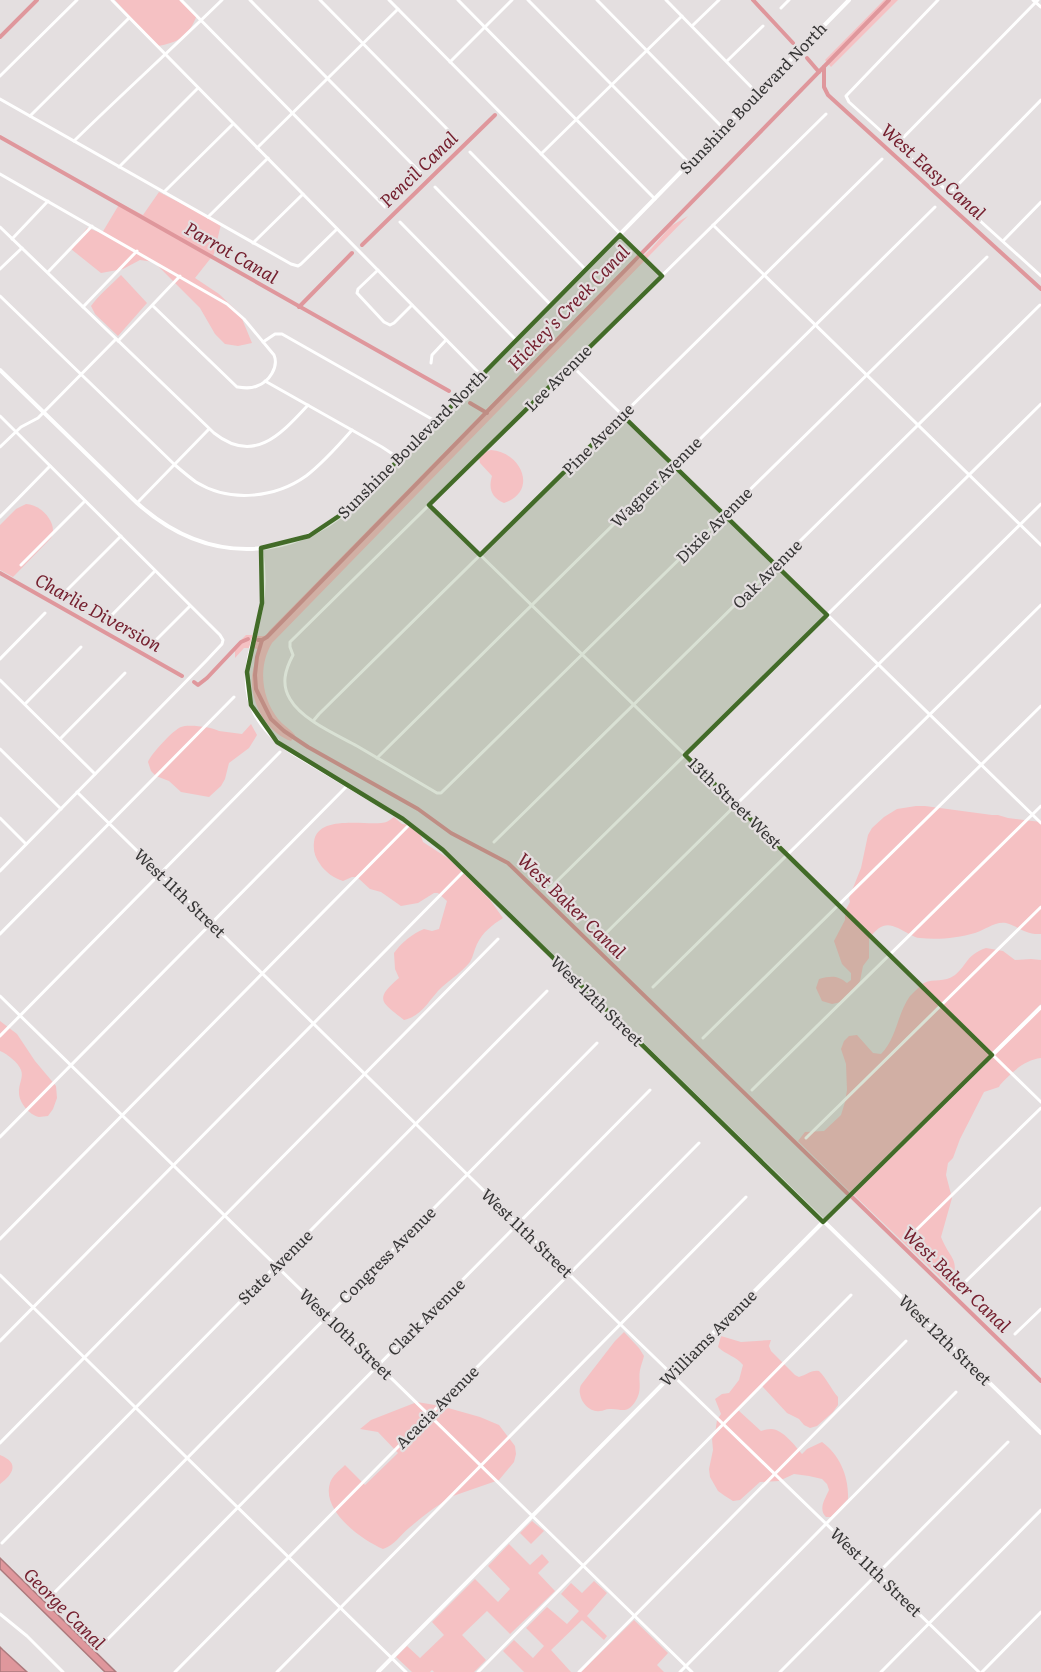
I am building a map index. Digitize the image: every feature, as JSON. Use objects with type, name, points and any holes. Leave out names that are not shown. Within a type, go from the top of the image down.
[{"type":"street","points":[[0,76],[77,0]]},
{"type":"street","points":[[112,0],[482,376]]},
{"type":"street","points":[[181,0],[385,207]]},
{"type":"street","points":[[74,141],[222,0]]},
{"type":"street","points":[[250,0],[421,173]]},
{"type":"street","points":[[320,0],[456,138]]},
{"type":"street","points":[[389,0],[662,276]]},
{"type":"street","points":[[458,0],[655,199]]},
{"type":"street","points":[[450,62],[512,0]]},
{"type":"street","points":[[528,0],[690,164]]},
{"type":"street","points":[[597,0],[724,129]]},
{"type":"street","points":[[666,0],[758,94]]},
{"type":"street","points":[[692,26],[718,0]]},
{"type":"street","points":[[782,8],[789,0]]},
{"type":"street","name":"Sunshine Boulevard North","points":[[0,370],[137,503],[163,524],[192,539],[221,547],[261,548],[304,538],[333,522],[358,502],[849,0]]},
{"type":"street","points":[[938,0],[846,96],[849,102],[1041,276]]},
{"type":"street","points":[[896,145],[1036,1],[1041,7]]},
{"type":"street","points":[[257,148],[398,9]]},
{"type":"street","points":[[541,154],[682,16]]},
{"type":"street","points":[[30,116],[129,18]]},
{"type":"street","points":[[727,61],[763,26]]},
{"type":"street","points":[[119,167],[198,88]]},
{"type":"street","points":[[0,99],[291,264],[298,266],[302,264],[337,229]]},
{"type":"street","points":[[950,193],[1041,100]]},
{"type":"street","name":"Lee Avenue","points":[[314,720],[293,704],[286,691],[285,675],[293,655],[290,642],[825,114]]},
{"type":"street","points":[[164,192],[233,123]]},
{"type":"street","points":[[470,152],[586,270]]},
{"type":"street","points":[[208,217],[268,158]]},
{"type":"street","name":"Pine Avenue","points":[[314,720],[882,159]]},
{"type":"street","points":[[1,176],[227,304],[244,319],[274,355],[277,364],[259,386],[241,388],[234,385],[153,306]]},
{"type":"street","points":[[435,187],[551,305]]},
{"type":"street","points":[[253,243],[303,194]]},
{"type":"street","points":[[12,238],[48,201]]},
{"type":"street","points":[[1003,241],[1041,202]]},
{"type":"street","name":"Wagner Avenue","points":[[377,758],[935,207]]},
{"type":"street","points":[[400,222],[517,340]]},
{"type":"street","points":[[713,225],[1041,545]]},
{"type":"street","points":[[48,273],[92,226]]},
{"type":"street","points":[[0,227],[221,439],[247,446],[260,444],[280,434],[308,405]]},
{"type":"street","points":[[0,269],[22,248]]},
{"type":"street","points":[[83,307],[136,251]]},
{"type":"street","name":"Dixie Avenue","points":[[377,758],[441,794],[987,257]]},
{"type":"street","points":[[378,270],[358,289],[357,293],[384,322],[390,325],[412,305]]},
{"type":"street","points":[[0,447],[24,425],[34,421],[44,412],[153,306],[180,276]]},
{"type":"street","points":[[0,296],[175,465],[195,482],[214,490],[241,496],[266,494],[290,486],[318,466],[352,430]]},
{"type":"street","name":"Oak Avenue","points":[[494,842],[1040,305]]},
{"type":"street","points":[[263,342],[275,334],[282,334],[437,422]]},
{"type":"street","points":[[431,363],[435,352],[447,340]]},
{"type":"street","points":[[571,365],[1041,823]]},
{"type":"street","points":[[265,381],[400,459]]},
{"type":"street","points":[[549,888],[1041,404]]},
{"type":"street","points":[[0,416],[223,640],[206,661],[0,871]]},
{"type":"street","points":[[137,503],[209,429]]},
{"type":"street","points":[[0,517],[50,466]]},
{"type":"street","points":[[21,565],[85,501]]},
{"type":"street","points":[[600,939],[1041,504]]},
{"type":"street","name":"13th Street West","points":[[429,505],[1041,1102]]},
{"type":"street","points":[[64,593],[121,536]]},
{"type":"street","name":"West 12th Street","points":[[261,548],[264,578],[262,603],[247,672],[251,705],[261,725],[277,742],[410,823],[434,842],[1041,1433]]},
{"type":"street","points":[[109,618],[155,571]]},
{"type":"street","points":[[653,987],[1041,605]]},
{"type":"street","points":[[152,644],[190,606]]},
{"type":"street","points":[[0,659],[45,613]]},
{"type":"street","points":[[24,704],[81,647]]},
{"type":"street","points":[[60,739],[125,673]]},
{"type":"street","points":[[1,682],[95,774]]},
{"type":"street","points":[[0,934],[234,697]]},
{"type":"street","points":[[703,1038],[1041,706]]},
{"type":"street","points":[[314,720],[377,758]]},
{"type":"street","points":[[0,749],[61,809]]},
{"type":"street","points":[[0,1036],[280,752]]},
{"type":"street","points":[[0,1137],[348,785]]},
{"type":"street","name":"West 11th Street","points":[[77,792],[569,1274],[980,1672]]},
{"type":"street","points":[[752,1090],[1041,806]]},
{"type":"street","points":[[0,818],[26,844]]},
{"type":"street","points":[[0,1239],[410,823]]},
{"type":"street","points":[[0,1341],[465,871]]},
{"type":"street","points":[[806,1138],[1041,907]]},
{"type":"street","points":[[0,1443],[498,939]]},
{"type":"street","name":"State Avenue","points":[[2,1543],[547,991]]},
{"type":"street","name":"West 10th Street","points":[[0,996],[692,1672]]},
{"type":"street","name":"Williams Avenue","points":[[378,1672],[823,1222],[1041,1007]]},
{"type":"street","name":"Congress Avenue","points":[[51,1596],[597,1042]]},
{"type":"street","name":"Clark Avenue","points":[[101,1646],[650,1090]]},
{"type":"street","points":[[910,1236],[1041,1107]]},
{"type":"street","name":"Acacia Avenue","points":[[175,1672],[699,1143]]},
{"type":"street","points":[[277,1672],[746,1197]]},
{"type":"street","points":[[961,1287],[1041,1208]]},
{"type":"street","points":[[0,1275],[406,1672]]},
{"type":"street","points":[[478,1672],[851,1295]]},
{"type":"street","points":[[1015,1334],[1041,1309]]},
{"type":"street","points":[[579,1672],[906,1341]]},
{"type":"street","points":[[680,1672],[956,1392]]},
{"type":"street","points":[[780,1672],[1008,1442]]},
{"type":"street","points":[[881,1672],[1041,1510]]},
{"type":"street","points":[[980,1672],[1041,1612]]},
{"type":"street","points":[[0,1614],[27,1636],[63,1672]]},
{"type":"highlighted area","points":[[620,235],[662,276],[429,505],[480,555],[622,415],[827,615],[685,755],[992,1055],[823,1222],[443,850],[403,819],[277,742],[251,705],[247,672],[262,603],[261,548],[309,536],[351,508]]},
{"type":"shaded area","points":[[115,0],[182,0],[197,15],[182,37],[171,43],[157,46]]},
{"type":"shaded area","points":[[884,0],[898,0],[831,67],[825,60]]},
{"type":"shaded area","points":[[159,192],[221,224],[214,254],[195,278],[219,294],[240,314],[252,343],[238,346],[225,344],[215,334],[200,308],[154,262],[140,260],[123,269],[101,273],[71,249],[87,228],[102,233],[120,203],[143,215]]},
{"type":"shaded area","points":[[688,216],[272,643],[263,671],[265,691],[278,719],[295,735],[291,741],[274,731],[261,715],[252,686],[258,649],[253,648],[257,636],[267,634],[617,276],[651,249],[671,226]]},
{"type":"shaded area","points":[[121,275],[147,303],[118,336],[95,314],[91,306]]},
{"type":"shaded area","points":[[491,450],[511,457],[518,464],[522,473],[521,490],[515,497],[504,503],[494,496],[490,485],[492,476],[480,463],[479,458]]},
{"type":"shaded area","points":[[26,504],[43,511],[51,521],[53,533],[51,538],[13,577],[0,570],[0,525],[16,509]]},
{"type":"shaded area","points":[[246,635],[253,635],[249,648],[244,648],[235,658],[235,646]]},
{"type":"shaded area","points":[[251,724],[257,735],[249,748],[229,763],[221,786],[209,797],[181,792],[169,781],[156,776],[151,771],[148,762],[150,758],[168,737],[181,727],[200,726],[242,734]]},
{"type":"shaded area","points":[[916,806],[1041,822],[1041,934],[1030,933],[1002,923],[962,936],[927,939],[916,937],[893,926],[884,926],[874,932],[869,939],[869,958],[863,966],[860,981],[853,992],[841,1002],[832,1004],[822,1001],[816,988],[819,979],[834,977],[847,983],[851,980],[851,973],[842,964],[834,941],[845,920],[845,911],[861,868],[868,835],[884,817],[897,809]]},
{"type":"shaded area","points":[[394,817],[420,833],[423,842],[449,859],[490,900],[503,918],[482,936],[467,965],[442,987],[421,1011],[404,1020],[386,1005],[383,996],[399,978],[395,969],[394,953],[400,945],[420,931],[439,929],[447,901],[438,893],[434,893],[418,903],[401,906],[381,892],[370,889],[357,877],[343,881],[324,870],[314,848],[317,834],[323,828],[342,823],[383,823]]},
{"type":"shaded area","points":[[986,948],[1003,951],[1015,960],[1041,960],[1041,1004],[850,1192],[798,1141],[805,1132],[824,1131],[841,1115],[847,1090],[846,1064],[841,1049],[844,1041],[849,1036],[857,1035],[873,1053],[881,1054],[890,1041],[910,996],[924,983],[947,979],[955,975],[971,957]]},
{"type":"shaded area","points":[[1041,1009],[1041,1058],[1023,1064],[999,1087],[984,1092],[953,1158],[948,1163],[946,1175],[952,1198],[941,1237],[955,1265],[950,1287],[853,1194]]},
{"type":"shaded area","points":[[0,1021],[17,1034],[35,1061],[56,1086],[57,1098],[48,1116],[35,1116],[25,1108],[19,1097],[22,1073],[15,1061],[0,1051]]},
{"type":"shaded area","points":[[624,1332],[644,1356],[637,1398],[626,1410],[593,1410],[582,1401],[581,1386]]},
{"type":"shaded area","points":[[721,1336],[741,1342],[771,1340],[769,1346],[771,1351],[795,1375],[799,1377],[819,1371],[838,1397],[838,1405],[833,1412],[817,1426],[810,1428],[787,1413],[762,1386],[738,1410],[761,1431],[771,1429],[780,1432],[802,1454],[822,1442],[834,1453],[845,1475],[848,1499],[831,1517],[826,1517],[823,1511],[823,1504],[829,1490],[827,1484],[822,1479],[809,1476],[794,1474],[779,1481],[760,1482],[740,1500],[733,1501],[718,1491],[710,1477],[709,1469],[713,1450],[712,1439],[721,1414],[715,1399],[722,1394],[729,1393],[739,1380],[743,1365],[718,1347]]},
{"type":"shaded area","points":[[417,1402],[441,1406],[499,1425],[515,1446],[516,1454],[514,1462],[499,1480],[447,1499],[383,1549],[355,1532],[337,1514],[329,1494],[330,1483],[345,1465],[365,1485],[398,1453],[378,1432],[360,1429],[371,1420]]},
{"type":"shaded area","points":[[0,1455],[10,1462],[12,1469],[0,1484]]},
{"type":"shaded area","points":[[532,1521],[544,1531],[531,1544],[520,1533]]},
{"type":"shaded area","points":[[509,1544],[530,1565],[542,1554],[549,1562],[538,1573],[555,1591],[510,1634],[487,1611],[462,1635],[486,1660],[474,1672],[434,1672],[432,1670],[412,1672],[396,1657],[407,1646],[420,1658],[444,1635],[432,1622],[475,1579],[498,1602],[510,1589],[488,1566]]},
{"type":"shaded area","points":[[0,1558],[116,1672],[105,1672],[0,1569]]},
{"type":"shaded area","points":[[594,1581],[607,1593],[587,1616],[607,1636],[604,1640],[582,1620],[551,1650],[571,1672],[524,1672],[503,1651],[514,1640],[533,1658],[544,1646],[526,1628],[547,1607],[567,1624],[579,1611],[561,1594],[571,1583],[582,1593]]},
{"type":"shaded area","points":[[634,1620],[668,1653],[657,1665],[664,1672],[581,1672]]},
{"type":"shaded area","points":[[0,1647],[3,1650],[27,1672],[0,1672]]},
{"type":"waterway","points":[[0,37],[37,0]]},
{"type":"waterway","points":[[753,0],[793,43]]},
{"type":"waterway","name":"Hickey's Creek Canal","points":[[258,640],[267,637],[889,0]]},
{"type":"waterway","points":[[807,58],[819,72]]},
{"type":"waterway","name":"West Easy Canal","points":[[824,67],[824,87],[828,95],[1041,289]]},
{"type":"waterway","name":"Pencil Canal","points":[[362,245],[495,115]]},
{"type":"waterway","name":"Parrot Canal","points":[[0,137],[449,391]]},
{"type":"waterway","name":"Pencil Canal","points":[[299,307],[352,253]]},
{"type":"waterway","name":"Parrot Canal","points":[[470,403],[487,413]]},
{"type":"waterway","name":"Charlie Diversion","points":[[0,573],[182,676]]},
{"type":"waterway","name":"Charlie Diversion","points":[[194,682],[198,685],[207,678],[241,642],[248,639]]},
{"type":"waterway","name":"West Baker Canal","points":[[262,640],[257,657],[256,689],[271,719],[308,747],[418,809],[451,833],[508,863],[847,1193]]},
{"type":"waterway","name":"West Baker Canal","points":[[852,1197],[1041,1381]]},
{"type":"water label","name":"George Canal","points":[[64,1609]]}]
